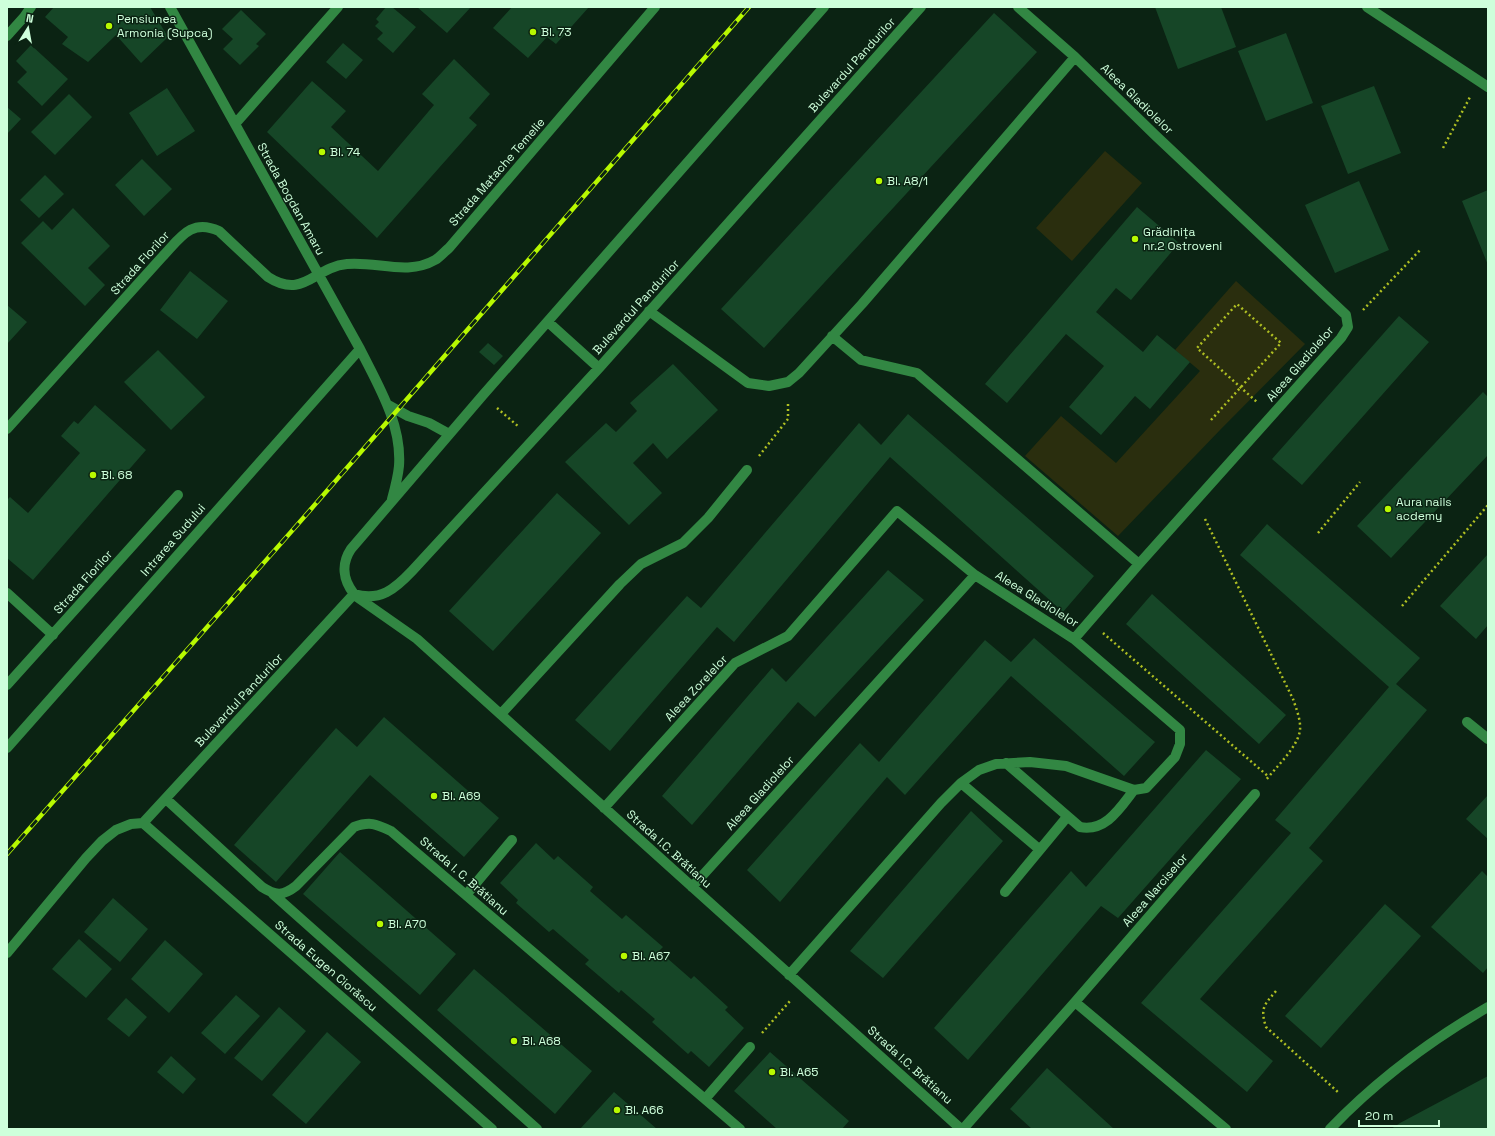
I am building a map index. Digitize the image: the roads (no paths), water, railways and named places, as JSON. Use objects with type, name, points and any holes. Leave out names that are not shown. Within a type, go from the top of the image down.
[{"type":"street","points":[[7,36],[24,18],[31,7]]},
{"type":"street","name":"Strada Bogdan Amaru","points":[[170,7],[360,349],[388,405],[397,441],[399,466],[392,500]]},
{"type":"street","points":[[235,124],[338,7]]},
{"type":"street","name":"Strada Matache Temelie","points":[[318,274],[335,266],[347,264],[363,263],[397,268],[418,266],[435,260],[449,248],[655,7]]},
{"type":"street","points":[[354,594],[349,588],[345,578],[344,567],[346,557],[392,500],[449,434],[824,7]]},
{"type":"street","name":"Bulevardul Pandurilor","points":[[143,823],[354,594],[365,597],[377,596],[388,592],[400,584],[599,368],[922,7]]},
{"type":"street","name":"Aleea Gladiolelor","points":[[897,511],[976,575],[1074,639],[1138,564],[1341,338],[1348,327],[1346,315],[1155,135],[1075,57],[1018,7]]},
{"type":"street","points":[[1367,7],[1488,87]]},
{"type":"street","points":[[649,311],[748,383],[769,386],[788,382],[799,373],[862,304],[1075,57]]},
{"type":"street","name":"Strada Florilor","points":[[7,429],[163,256],[185,233],[192,228],[201,226],[210,227],[219,231],[268,277],[277,283],[289,286],[298,285],[318,274]]},
{"type":"street","points":[[548,322],[599,368]]},
{"type":"street","points":[[832,336],[862,360],[917,373],[1138,564]]},
{"type":"street","name":"Intrarea Sudului","points":[[7,748],[360,349]]},
{"type":"street","points":[[388,405],[408,416],[429,423],[449,434]]},
{"type":"street","points":[[501,714],[620,584],[641,564],[683,543],[708,518],[747,470]]},
{"type":"street","name":"Strada Florilor","points":[[7,686],[178,494]]},
{"type":"street","name":"Aleea Zorelelor","points":[[604,808],[735,663],[788,636],[897,511]]},
{"type":"street","name":"Aleea Gladiolelor","points":[[692,887],[976,575]]},
{"type":"street","points":[[7,592],[53,635]]},
{"type":"street","name":"Strada I.C. Brătianu","points":[[354,594],[417,639],[962,1129]]},
{"type":"street","points":[[790,974],[936,808],[961,783],[979,770],[996,764],[1006,763],[1030,762],[1066,766],[1134,790],[1146,788],[1175,757],[1180,744],[1180,730],[1074,639]]},
{"type":"street","points":[[1467,722],[1488,739]]},
{"type":"street","points":[[1006,763],[1067,817],[1080,827],[1089,829],[1100,826],[1114,816],[1134,790]]},
{"type":"street","points":[[961,783],[1039,849]]},
{"type":"street","name":"Aleea Narciselor","points":[[962,1129],[1075,1002],[1255,794]]},
{"type":"street","points":[[166,799],[262,887],[273,894],[537,1129]]},
{"type":"street","points":[[1005,892],[1067,817]]},
{"type":"street","points":[[7,953],[86,858],[102,841],[116,830],[130,824],[143,823]]},
{"type":"street","name":"Strada Eugen Ciorăscu","points":[[143,823],[492,1129]]},
{"type":"street","name":"Strada I. C. Brătianu","points":[[273,894],[287,893],[296,886],[354,828],[364,824],[376,824],[391,831],[740,1129]]},
{"type":"street","points":[[466,895],[512,840]]},
{"type":"street","points":[[1075,1002],[1226,1129]]},
{"type":"street","points":[[1330,1129],[1397,1068],[1488,1007]]},
{"type":"street","points":[[705,1099],[750,1047]]},
{"type":"railway","points":[[7,854],[298,524],[749,7]]},
{"type":"place","name":"Pensiunea Armonia (Supca)","points":[[109,26]]},
{"type":"place","name":"Bl. 73","points":[[533,32]]},
{"type":"place","name":"Bl. 74","points":[[322,152]]},
{"type":"place","name":"Bl. A8/1","points":[[879,181]]},
{"type":"place","name":"Grădinița nr.2 Ostroveni","points":[[1135,239]]},
{"type":"place","name":"Bl. 68","points":[[93,475]]},
{"type":"place","name":"Aura nails acdemy","points":[[1388,509]]},
{"type":"place","name":"Bl. A69","points":[[434,796]]},
{"type":"place","name":"Bl. A70","points":[[380,924]]},
{"type":"place","name":"Bl. A67","points":[[624,956]]},
{"type":"place","name":"Bl. A68","points":[[514,1041]]},
{"type":"place","name":"Bl. A65","points":[[772,1072]]},
{"type":"place","name":"Bl. A66","points":[[617,1110]]}]
